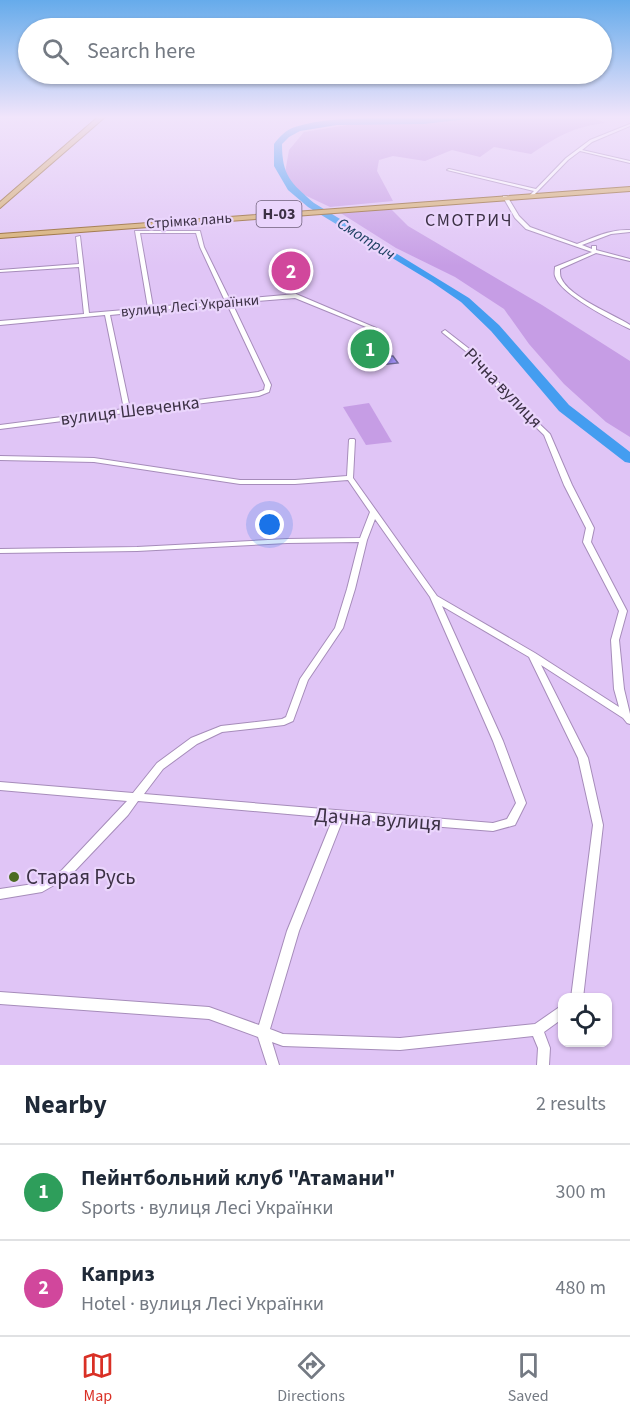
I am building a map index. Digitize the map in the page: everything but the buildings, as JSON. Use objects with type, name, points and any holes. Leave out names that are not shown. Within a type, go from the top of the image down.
[{"type":"main road","points":[[0,206],[45,167]]},
{"type":"main road","name":"Н-03","points":[[505,197],[534,192],[630,189]]},
{"type":"main road","name":"Стрімка лань","points":[[0,236],[505,197]]},
{"type":"street","points":[[449,170],[534,192],[558,167]]},
{"type":"street","points":[[505,197],[517,217],[528,228],[594,251],[630,260]]},
{"type":"street","points":[[576,245],[594,240],[607,232],[630,231]]},
{"type":"street","points":[[151,309],[137,232],[198,232],[202,248],[229,302]]},
{"type":"street","points":[[78,237],[87,316]]},
{"type":"street","points":[[594,240],[594,253],[557,268],[559,280],[572,294],[630,327]]},
{"type":"street","points":[[0,271],[80,265]]},
{"type":"street","name":"вулиця Лесі Українки","points":[[0,323],[296,296],[373,328]]},
{"type":"street","name":"вулиця Шевченка","points":[[0,427],[128,413],[267,391],[268,385],[229,302]]},
{"type":"street","points":[[107,314],[128,413]]},
{"type":"street","name":"Річна вулиця","points":[[445,332],[470,352],[509,399],[547,434],[568,485],[590,528],[587,542],[623,611],[615,640],[619,689],[628,719]]},
{"type":"street","points":[[352,440],[350,478],[434,597]]},
{"type":"street","points":[[0,458],[94,459],[240,482],[294,482],[350,478]]},
{"type":"street","points":[[0,894],[42,887],[66,873],[86,855],[169,758],[207,734],[220,729],[281,723],[290,719],[304,679],[339,627],[363,540],[374,512]]},
{"type":"street","points":[[0,551],[136,549],[287,541],[363,540]]},
{"type":"street","name":"Річна вулиця","points":[[434,597],[532,655],[628,719]]},
{"type":"street","name":"Дачна вулиця","points":[[0,786],[493,828],[507,825],[518,812],[521,803],[498,741],[434,597]]},
{"type":"street","points":[[532,655],[583,758],[598,825],[578,993]]},
{"type":"street","points":[[273,1065],[263,1033],[294,931],[339,816]]},
{"type":"street","points":[[0,998],[209,1013],[283,1041],[400,1044],[537,1030],[558,1015]]},
{"type":"street","points":[[537,1030],[544,1048],[543,1065]]},
{"type":"shaded area","points":[[286,167],[378,167],[377,171],[393,201],[330,207],[296,191],[285,173]]},
{"type":"shaded area","points":[[390,208],[408,226],[542,305],[630,361],[630,437],[606,422],[564,384],[529,344],[504,309],[455,277],[396,248],[339,212]]},
{"type":"shaded area","points":[[369,403],[392,442],[366,445],[343,407]]},
{"type":"waterway","name":"Смотрич","points":[[278,167],[291,188],[311,205],[465,300],[495,328],[564,408],[630,459]]},
{"type":"place","name":"Каприз","points":[[291,271]]},
{"type":"place","name":"Пейнтбольний клуб \"Атамани\"","points":[[370,349]]},
{"type":"place","name":"Старая Русь","points":[[14,877]]},
{"type":"district","name":"СМОТРИЧ","points":[[469,220]]}]
